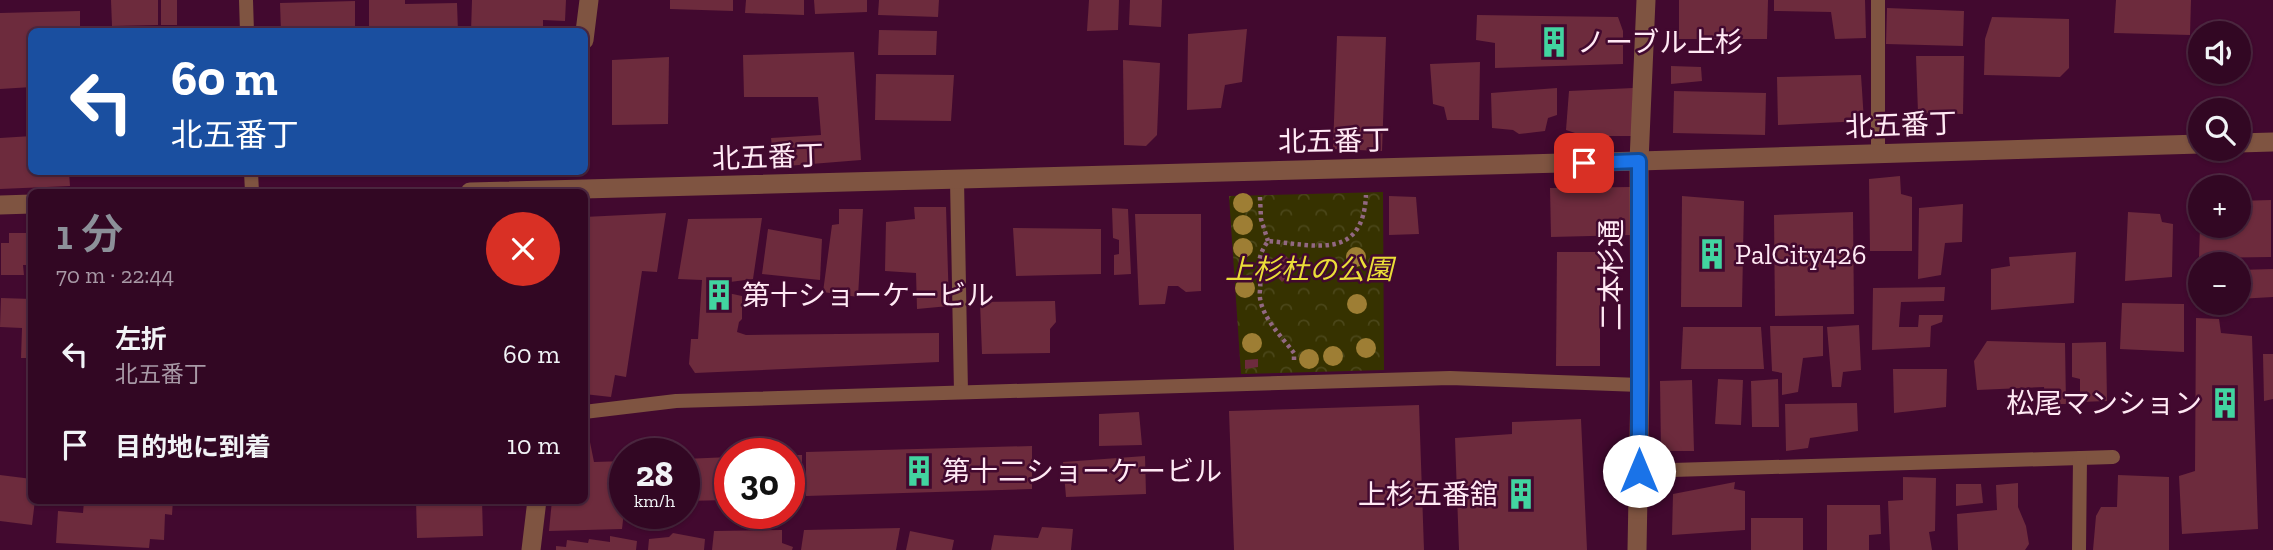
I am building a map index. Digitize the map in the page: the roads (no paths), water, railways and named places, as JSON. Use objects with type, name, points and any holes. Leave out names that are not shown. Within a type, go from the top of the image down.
[{"type":"street","points":[[586,28],[589,0]]},
{"type":"street","name":"二本杉通","points":[[1637,550],[1640,385],[1639,161],[1646,0]]},
{"type":"street","points":[[2251,143],[2273,142]]},
{"type":"street","name":"北五番丁","points":[[513,189],[570,185],[957,180],[2188,144]]},
{"type":"street","points":[[0,205],[28,204]]},
{"type":"street","points":[[531,550],[537,504]]},
{"type":"lane","points":[[246,0],[247,28]]},
{"type":"lane","points":[[1878,0],[1878,154]]},
{"type":"lane","points":[[957,180],[961,392]]},
{"type":"lane","points":[[588,412],[676,401],[1291,382],[1450,378],[1640,385]]},
{"type":"lane","points":[[1639,471],[2113,457]]},
{"type":"lane","points":[[2079,550],[2080,458]]},
{"type":"place","name":"ノーブル上杉","points":[[1554,42]]},
{"type":"place","name":"PalCity426","points":[[1712,254]]},
{"type":"place","name":"第十ショーケービル","points":[[719,295]]},
{"type":"place","name":"松尾マンション","points":[[2225,403]]},
{"type":"place","name":"第十二ショーケービル","points":[[919,471]]},
{"type":"place","name":"上杉五番舘","points":[[1521,494]]},
{"type":"park label","name":"上杉杜の公園","points":[[1309,269]]}]
